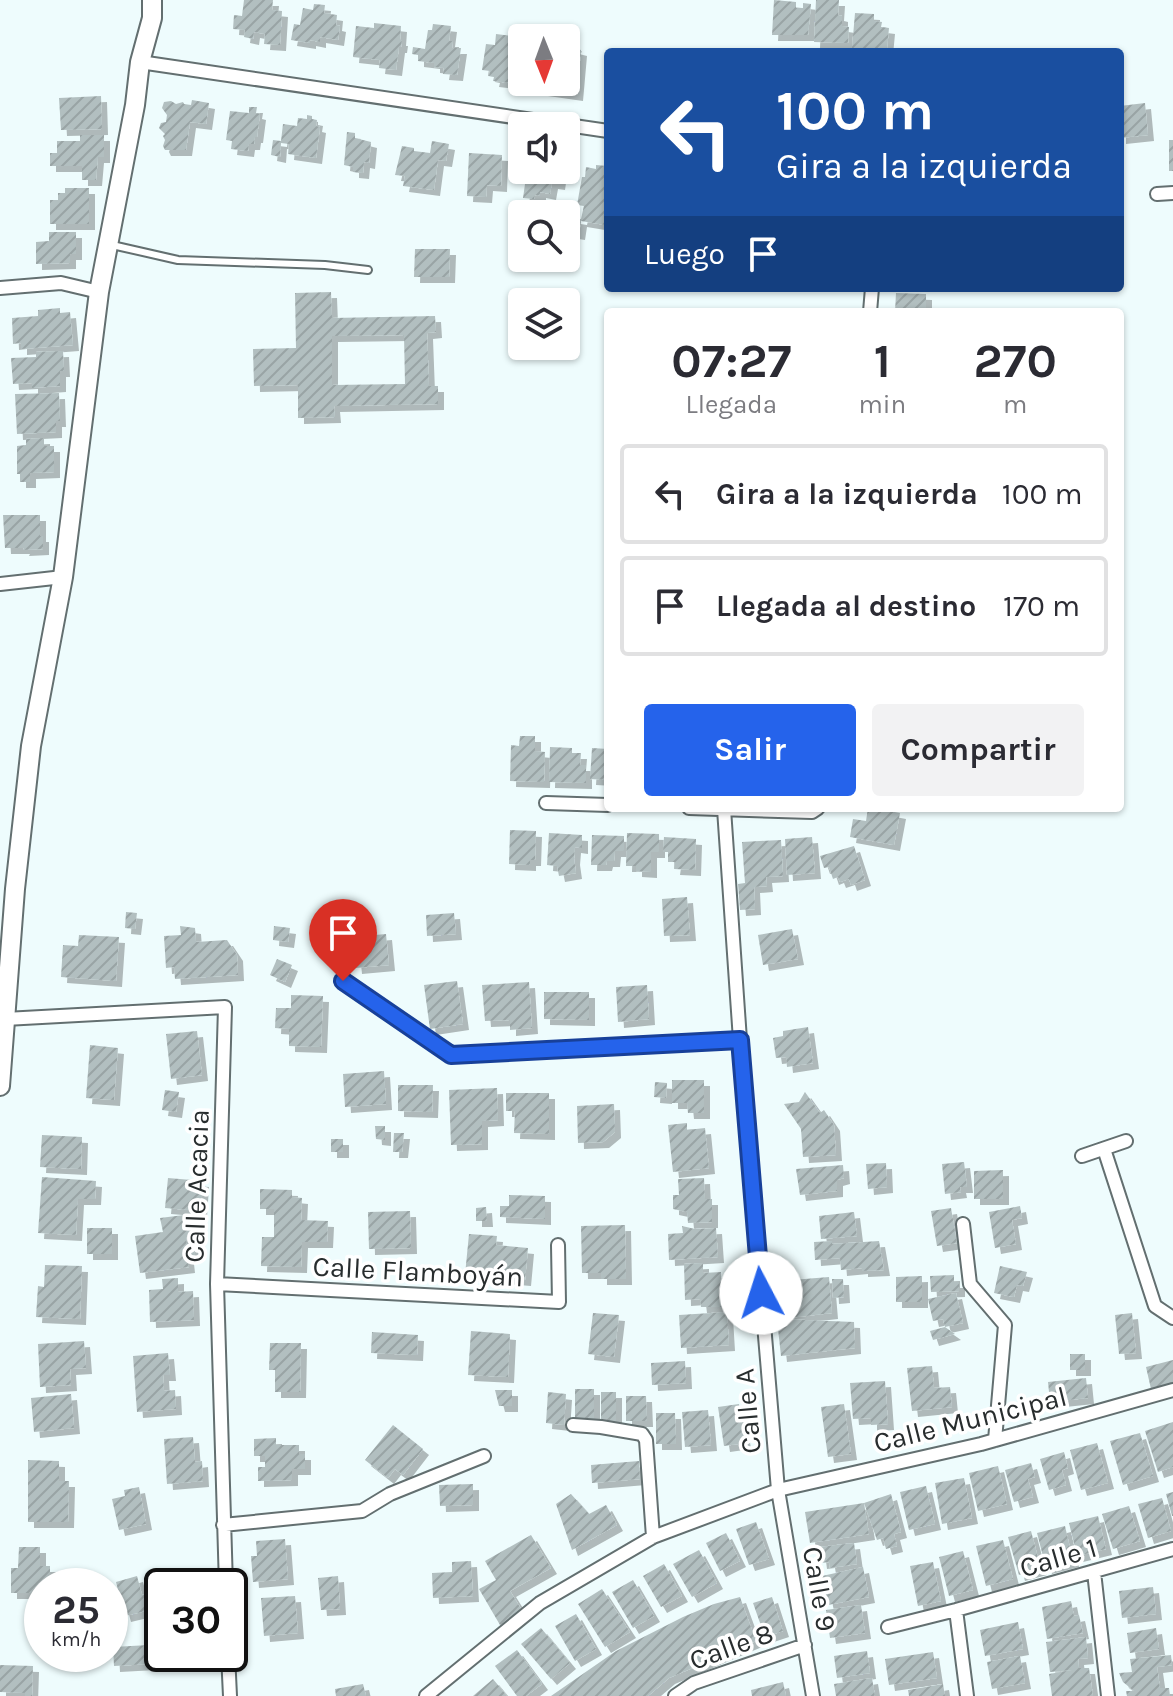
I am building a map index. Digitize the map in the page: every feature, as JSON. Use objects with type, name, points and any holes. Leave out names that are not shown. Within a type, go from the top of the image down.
[{"type":"street","points":[[0,1086],[5,1019],[7,886],[63,577],[99,292],[135,105],[140,62],[152,18],[152,0]]},
{"type":"street","points":[[140,62],[604,130]]},
{"type":"street","points":[[1157,194],[1173,193]]},
{"type":"street","points":[[0,288],[61,283],[99,292]]},
{"type":"street","points":[[0,584],[63,577]]},
{"type":"street","points":[[546,803],[604,805]]},
{"type":"street","name":"Calle A","points":[[724,812],[778,1490]]},
{"type":"street","points":[[343,981],[451,1055],[740,1040]]},
{"type":"street","name":"Calle Acacia","points":[[5,1019],[225,1007],[217,1284],[225,1568]]},
{"type":"street","points":[[1082,1156],[1126,1141]]},
{"type":"street","points":[[1104,1149],[1155,1306],[1173,1318]]},
{"type":"street","points":[[963,1224],[970,1284],[1005,1325],[995,1440]]},
{"type":"street","name":"Calle Flamboyán","points":[[217,1284],[559,1302],[558,1245]]},
{"type":"street","name":"Calle Municipal","points":[[426,1696],[540,1603],[653,1537],[778,1490],[995,1440],[1173,1390]]},
{"type":"street","points":[[573,1425],[642,1434],[646,1440],[653,1537]]},
{"type":"street","points":[[223,1525],[362,1511],[390,1494],[484,1456]]},
{"type":"street","name":"Calle 9","points":[[778,1490],[813,1696]]},
{"type":"street","name":"Calle 1","points":[[888,1627],[1173,1549]]},
{"type":"street","points":[[1094,1572],[1108,1696]]},
{"type":"street","points":[[956,1610],[967,1696]]},
{"type":"street","name":"Calle 8","points":[[675,1696],[694,1683],[805,1645]]},
{"type":"street","points":[[229,1672],[230,1696]]},
{"type":"lane","points":[[108,244],[178,260],[325,265],[368,270]]},
{"type":"building","points":[[244,0],[273,0],[272,10],[282,11],[280,45],[264,44],[265,34],[254,32],[253,39],[244,37],[245,30],[233,29],[234,15],[242,16]]},
{"type":"building","points":[[774,0],[796,2],[796,8],[803,8],[803,3],[811,4],[808,35],[772,35]]},
{"type":"building","points":[[816,0],[839,0],[838,15],[842,16],[842,26],[849,27],[848,43],[814,42]]},
{"type":"building","points":[[314,4],[325,5],[324,13],[337,15],[336,25],[340,26],[338,40],[320,37],[320,42],[310,40],[310,43],[291,40],[294,24],[300,25],[303,8],[313,10]]},
{"type":"building","points":[[855,13],[874,14],[874,21],[882,22],[881,27],[889,28],[887,48],[852,48]]},
{"type":"building","points":[[374,23],[401,26],[402,40],[396,70],[379,68],[380,60],[353,57],[356,26],[374,28]]},
{"type":"building","points":[[433,24],[451,26],[449,41],[453,41],[452,48],[461,48],[457,75],[443,74],[444,68],[418,61],[418,55],[412,54],[413,47],[425,49],[428,30],[432,30]]},
{"type":"building","points":[[496,34],[508,36],[508,83],[493,81],[490,71],[482,70],[486,44],[495,45]]},
{"type":"building","points":[[101,96],[102,129],[61,130],[59,98]]},
{"type":"building","points":[[192,100],[209,103],[206,124],[190,122],[186,150],[165,150],[165,134],[159,128],[161,123],[166,122],[167,115],[162,108],[164,102],[191,105]]},
{"type":"building","points":[[1145,103],[1148,135],[1124,138],[1124,106]]},
{"type":"building","points":[[249,107],[257,107],[256,113],[260,114],[254,144],[249,144],[248,151],[231,149],[232,141],[226,140],[230,111],[249,113]]},
{"type":"building","points":[[307,115],[317,120],[316,126],[320,127],[316,158],[288,154],[289,144],[281,143],[280,157],[271,155],[273,140],[281,141],[283,124],[297,126],[298,118],[307,119]]},
{"type":"building","points":[[347,132],[355,133],[355,138],[371,142],[369,163],[364,162],[363,173],[353,172],[353,167],[344,165]]},
{"type":"building","points":[[80,135],[104,135],[104,157],[98,157],[96,180],[82,180],[82,166],[50,166],[50,153],[57,153],[57,141],[80,141]]},
{"type":"building","points":[[1169,140],[1173,140],[1173,171],[1169,171]]},
{"type":"building","points":[[432,141],[449,144],[446,161],[438,160],[434,190],[403,186],[405,176],[395,175],[402,146],[430,153]]},
{"type":"building","points":[[469,153],[502,155],[501,186],[487,185],[486,197],[467,196]]},
{"type":"building","points":[[596,165],[604,166],[604,225],[581,221],[580,228],[580,219],[584,206],[578,200],[586,167],[596,169]]},
{"type":"building","points":[[525,184],[552,184],[550,194],[540,192],[540,196],[535,195],[534,199],[523,198]]},
{"type":"building","points":[[65,188],[89,188],[89,224],[50,224],[50,200],[58,200],[58,193],[65,193]]},
{"type":"building","points":[[49,232],[76,232],[76,254],[70,254],[70,263],[36,264],[36,242],[49,241]]},
{"type":"building","points":[[415,249],[450,249],[449,277],[414,277]]},
{"type":"building","points":[[331,292],[332,318],[435,316],[436,332],[427,333],[429,386],[438,386],[438,404],[334,406],[335,417],[298,418],[298,385],[254,386],[253,349],[296,348],[295,293]],"holes":[[[404,335],[405,384],[332,385],[332,336]]]},
{"type":"building","points":[[896,293],[926,294],[926,308],[895,308]]},
{"type":"building","points":[[60,308],[60,313],[70,312],[73,345],[21,349],[21,343],[13,344],[12,318],[38,316],[38,310]]},
{"type":"building","points":[[63,351],[64,371],[60,371],[60,386],[32,388],[32,383],[13,384],[11,358],[36,357],[36,352]]},
{"type":"building","points":[[59,393],[60,421],[56,421],[56,432],[17,434],[15,394]]},
{"type":"building","points":[[44,438],[44,446],[54,446],[54,472],[30,473],[30,482],[20,482],[17,446],[26,445],[26,439]]},
{"type":"building","points":[[3,515],[40,515],[43,549],[5,548]]},
{"type":"building","points":[[520,736],[535,736],[535,751],[545,752],[544,782],[510,781],[511,745],[519,746]]},
{"type":"building","points":[[550,747],[572,748],[572,753],[581,753],[580,765],[586,765],[586,783],[549,782]]},
{"type":"building","points":[[592,748],[604,749],[604,780],[590,779]]},
{"type":"building","points":[[867,812],[900,813],[894,845],[850,837],[853,819],[866,821]]},
{"type":"building","points":[[510,830],[536,831],[535,860],[530,860],[530,865],[509,864]]},
{"type":"building","points":[[549,833],[582,835],[582,848],[575,847],[576,873],[559,876],[557,866],[547,865]]},
{"type":"building","points":[[627,833],[659,834],[659,852],[651,852],[651,872],[636,871],[636,866],[626,866]]},
{"type":"building","points":[[592,835],[624,836],[624,851],[615,851],[614,861],[607,861],[606,865],[591,865]]},
{"type":"building","points":[[664,837],[696,839],[695,870],[674,869],[675,862],[668,862],[668,852],[663,852]]},
{"type":"building","points":[[812,837],[815,873],[787,875],[785,839]]},
{"type":"building","points":[[781,840],[783,876],[766,877],[767,886],[754,887],[755,909],[740,910],[738,884],[745,883],[742,842]]},
{"type":"building","points":[[854,846],[865,880],[851,885],[849,879],[840,882],[838,877],[833,879],[829,867],[824,868],[820,856]]},
{"type":"building","points":[[687,897],[690,935],[664,936],[662,899]]},
{"type":"building","points":[[126,912],[137,913],[135,929],[125,928]]},
{"type":"building","points":[[454,913],[456,934],[427,936],[426,915]]},
{"type":"building","points":[[180,926],[195,928],[196,942],[227,940],[237,955],[238,975],[175,979],[174,967],[166,968],[164,936],[181,935]]},
{"type":"building","points":[[274,926],[290,928],[288,942],[273,940]]},
{"type":"building","points":[[792,929],[798,959],[763,965],[758,935]]},
{"type":"building","points":[[386,934],[389,965],[356,968],[353,937]]},
{"type":"building","points":[[79,935],[119,937],[116,981],[61,977],[63,945],[78,946]]},
{"type":"building","points":[[277,959],[292,965],[285,982],[270,975]]},
{"type":"building","points":[[457,981],[463,1024],[430,1029],[424,985]]},
{"type":"building","points":[[529,982],[532,1028],[510,1030],[510,1020],[485,1021],[482,985]]},
{"type":"building","points":[[647,985],[649,1019],[618,1022],[616,987]]},
{"type":"building","points":[[544,992],[589,992],[589,1020],[544,1019]]},
{"type":"building","points":[[291,995],[323,996],[321,1047],[289,1046],[289,1029],[275,1028],[276,1008],[291,1008]]},
{"type":"building","points":[[808,1027],[813,1063],[787,1067],[786,1057],[776,1058],[773,1038],[783,1036],[783,1031]]},
{"type":"building","points":[[197,1031],[202,1075],[171,1079],[166,1034]]},
{"type":"building","points":[[90,1045],[118,1048],[114,1100],[86,1098]]},
{"type":"building","points":[[384,1071],[386,1104],[345,1107],[343,1074]]},
{"type":"building","points":[[672,1080],[704,1080],[704,1113],[688,1113],[687,1103],[672,1103]]},
{"type":"building","points":[[655,1082],[667,1083],[666,1098],[654,1097]]},
{"type":"building","points":[[398,1085],[433,1085],[432,1112],[398,1111]]},
{"type":"building","points":[[497,1088],[498,1120],[482,1121],[482,1144],[451,1145],[449,1090]]},
{"type":"building","points":[[165,1090],[179,1092],[176,1112],[162,1110]]},
{"type":"building","points":[[805,1092],[820,1113],[824,1110],[834,1125],[836,1155],[803,1157],[801,1129],[784,1104],[799,1102]]},
{"type":"building","points":[[506,1093],[549,1093],[549,1134],[514,1133],[515,1111],[506,1111]]},
{"type":"building","points":[[614,1104],[615,1132],[603,1142],[578,1143],[577,1106]]},
{"type":"building","points":[[687,1123],[687,1130],[705,1128],[709,1168],[673,1172],[668,1125]]},
{"type":"building","points":[[375,1126],[385,1126],[385,1140],[376,1139]]},
{"type":"building","points":[[394,1133],[404,1133],[402,1152],[393,1152]]},
{"type":"building","points":[[42,1135],[82,1137],[81,1169],[40,1167]]},
{"type":"building","points":[[331,1139],[343,1139],[343,1152],[331,1152]]},
{"type":"building","points":[[964,1162],[967,1187],[960,1187],[961,1192],[945,1194],[942,1164]]},
{"type":"building","points":[[886,1163],[887,1187],[868,1189],[866,1164]]},
{"type":"building","points":[[843,1165],[844,1178],[837,1180],[837,1191],[800,1195],[796,1169]]},
{"type":"building","points":[[1003,1170],[1003,1199],[974,1199],[974,1171]]},
{"type":"building","points":[[42,1177],[96,1181],[95,1199],[78,1199],[76,1235],[38,1233]]},
{"type":"building","points":[[168,1178],[203,1181],[201,1211],[165,1208]]},
{"type":"building","points":[[704,1178],[705,1199],[712,1199],[712,1222],[688,1223],[687,1212],[673,1209],[673,1195],[679,1195],[678,1179]]},
{"type":"building","points":[[260,1189],[292,1190],[292,1197],[302,1198],[301,1220],[328,1221],[327,1242],[302,1242],[301,1267],[261,1266],[262,1237],[274,1237],[274,1209],[260,1209]]},
{"type":"building","points":[[509,1195],[545,1196],[545,1219],[500,1217],[500,1206],[509,1206]]},
{"type":"building","points":[[1020,1206],[1022,1218],[1012,1220],[1016,1244],[995,1248],[989,1212]]},
{"type":"building","points":[[486,1207],[487,1221],[476,1221],[476,1208]]},
{"type":"building","points":[[951,1208],[957,1243],[937,1246],[931,1211]]},
{"type":"building","points":[[410,1211],[411,1248],[369,1249],[368,1212]]},
{"type":"building","points":[[854,1212],[857,1236],[821,1239],[819,1216]]},
{"type":"building","points":[[192,1214],[195,1236],[186,1237],[187,1245],[194,1244],[195,1255],[188,1258],[189,1267],[140,1273],[135,1236],[163,1232],[160,1218]]},
{"type":"building","points":[[625,1225],[626,1279],[601,1279],[601,1273],[582,1273],[581,1226]]},
{"type":"building","points":[[682,1226],[716,1228],[718,1257],[669,1260],[668,1234],[683,1233]]},
{"type":"building","points":[[87,1228],[112,1228],[112,1254],[87,1254]]},
{"type":"building","points":[[469,1234],[497,1236],[496,1245],[528,1248],[525,1280],[465,1275]]},
{"type":"building","points":[[832,1241],[832,1244],[879,1241],[884,1270],[841,1270],[840,1258],[815,1260],[814,1242]]},
{"type":"building","points":[[703,1263],[703,1273],[721,1272],[722,1307],[701,1307],[700,1299],[685,1300],[684,1264]]},
{"type":"building","points":[[45,1265],[82,1266],[80,1319],[36,1317],[38,1286],[44,1287]]},
{"type":"building","points":[[1000,1266],[1027,1272],[1023,1286],[1017,1285],[1014,1297],[994,1293]]},
{"type":"building","points":[[954,1275],[954,1282],[959,1282],[959,1291],[931,1292],[930,1276]]},
{"type":"building","points":[[922,1276],[922,1302],[896,1302],[896,1277]]},
{"type":"building","points":[[829,1277],[832,1313],[780,1319],[854,1322],[855,1348],[781,1356],[775,1302],[793,1300],[792,1280]]},
{"type":"building","points":[[178,1278],[178,1292],[193,1291],[194,1320],[150,1322],[149,1290],[163,1289],[162,1279]]},
{"type":"building","points":[[832,1279],[843,1279],[844,1297],[833,1298]]},
{"type":"building","points":[[956,1293],[963,1323],[945,1327],[943,1319],[933,1321],[928,1299]]},
{"type":"building","points":[[727,1312],[729,1345],[681,1348],[679,1315]]},
{"type":"building","points":[[593,1313],[619,1315],[614,1357],[588,1354]]},
{"type":"building","points":[[1132,1313],[1136,1353],[1119,1354],[1115,1315]]},
{"type":"building","points":[[945,1327],[955,1334],[933,1340],[930,1331]]},
{"type":"building","points":[[471,1331],[510,1334],[508,1377],[468,1375]]},
{"type":"building","points":[[372,1332],[418,1335],[417,1355],[371,1353]]},
{"type":"building","points":[[84,1341],[86,1368],[70,1369],[71,1385],[40,1387],[38,1344]]},
{"type":"building","points":[[270,1343],[301,1343],[300,1392],[275,1392],[275,1370],[269,1370]]},
{"type":"building","points":[[168,1353],[170,1375],[163,1375],[164,1391],[175,1390],[176,1409],[137,1412],[133,1356]]},
{"type":"building","points":[[1070,1354],[1085,1354],[1085,1370],[1070,1370]]},
{"type":"building","points":[[1173,1360],[1173,1383],[1151,1389],[1146,1367]]},
{"type":"building","points":[[685,1361],[686,1383],[652,1385],[651,1363]]},
{"type":"building","points":[[932,1366],[934,1388],[950,1387],[952,1407],[912,1411],[907,1368]]},
{"type":"building","points":[[1086,1378],[1088,1398],[1050,1402],[1048,1382]]},
{"type":"building","points":[[885,1381],[888,1424],[871,1425],[871,1418],[853,1419],[850,1383]]},
{"type":"building","points":[[575,1389],[594,1389],[594,1420],[575,1420]]},
{"type":"building","points":[[495,1390],[512,1390],[512,1406],[499,1406]]},
{"type":"building","points":[[548,1392],[566,1394],[564,1425],[546,1423]]},
{"type":"building","points":[[601,1392],[616,1392],[616,1424],[601,1424]]},
{"type":"building","points":[[71,1394],[74,1428],[34,1432],[31,1398]]},
{"type":"building","points":[[626,1396],[646,1396],[647,1421],[626,1421]]},
{"type":"building","points":[[739,1404],[745,1443],[724,1446],[718,1407]]},
{"type":"building","points":[[844,1404],[851,1454],[828,1457],[821,1407]]},
{"type":"building","points":[[708,1410],[711,1445],[685,1447],[682,1412]]},
{"type":"building","points":[[656,1413],[675,1413],[676,1444],[656,1444]]},
{"type":"building","points":[[1173,1422],[1173,1467],[1158,1472],[1145,1431]]},
{"type":"building","points":[[393,1425],[423,1449],[403,1475],[395,1469],[388,1478],[365,1460]]},
{"type":"building","points":[[1140,1433],[1153,1476],[1123,1485],[1110,1441]]},
{"type":"building","points":[[193,1437],[195,1462],[202,1461],[203,1481],[167,1484],[164,1439]]},
{"type":"building","points":[[276,1438],[276,1445],[299,1445],[299,1454],[305,1454],[305,1469],[292,1469],[292,1480],[258,1481],[258,1467],[265,1467],[265,1456],[254,1456],[254,1439]]},
{"type":"building","points":[[1097,1443],[1108,1483],[1081,1490],[1070,1450]]},
{"type":"building","points":[[1064,1452],[1068,1468],[1062,1470],[1066,1485],[1049,1490],[1040,1459]]},
{"type":"building","points":[[28,1460],[59,1461],[59,1481],[69,1481],[68,1522],[28,1522]]},
{"type":"building","points":[[639,1461],[640,1479],[592,1483],[591,1465]]},
{"type":"building","points":[[1031,1463],[1035,1477],[1028,1479],[1033,1497],[1014,1502],[1005,1470]]},
{"type":"building","points":[[998,1466],[1007,1504],[978,1511],[969,1473]]},
{"type":"building","points":[[964,1478],[972,1518],[942,1524],[935,1483]]},
{"type":"building","points":[[473,1484],[473,1505],[440,1506],[439,1485]]},
{"type":"building","points":[[926,1486],[935,1524],[909,1530],[900,1492]]},
{"type":"building","points":[[139,1487],[146,1524],[119,1530],[112,1499],[125,1496],[124,1490]]},
{"type":"building","points":[[1173,1492],[1173,1516],[1172,1516],[1166,1494]]},
{"type":"building","points":[[571,1494],[589,1514],[606,1505],[617,1525],[572,1550],[556,1504]]},
{"type":"building","points":[[891,1494],[901,1532],[894,1534],[897,1546],[886,1549],[883,1538],[877,1540],[864,1503]]},
{"type":"building","points":[[1162,1498],[1171,1531],[1148,1538],[1138,1504]]},
{"type":"building","points":[[864,1503],[869,1534],[810,1543],[805,1512]]},
{"type":"building","points":[[1129,1506],[1140,1541],[1113,1549],[1102,1514]]},
{"type":"building","points":[[1098,1516],[1106,1549],[1077,1556],[1069,1523]]},
{"type":"building","points":[[756,1522],[769,1559],[749,1565],[736,1529]]},
{"type":"building","points":[[1065,1526],[1073,1561],[1046,1568],[1037,1533]]},
{"type":"building","points":[[1031,1531],[1041,1569],[1019,1575],[1008,1537]]},
{"type":"building","points":[[726,1533],[740,1561],[720,1571],[706,1543]]},
{"type":"building","points":[[531,1535],[551,1568],[510,1591],[523,1612],[500,1625],[479,1589],[496,1580],[485,1561]]},
{"type":"building","points":[[285,1539],[288,1579],[253,1582],[251,1556],[257,1556],[256,1541]]},
{"type":"building","points":[[1003,1540],[1013,1579],[986,1586],[976,1546]]},
{"type":"building","points":[[854,1543],[857,1564],[830,1568],[829,1562],[821,1563],[819,1547]]},
{"type":"building","points":[[19,1547],[40,1547],[40,1566],[50,1566],[24,1568],[24,1593],[11,1593],[11,1568],[18,1568]]},
{"type":"building","points":[[699,1550],[717,1583],[692,1597],[673,1564]]},
{"type":"building","points":[[963,1551],[973,1590],[949,1596],[939,1557]]},
{"type":"building","points":[[471,1561],[473,1596],[433,1598],[432,1573],[452,1572],[452,1562]]},
{"type":"building","points":[[933,1562],[941,1601],[918,1606],[910,1566]]},
{"type":"building","points":[[664,1564],[682,1596],[661,1607],[643,1576]]},
{"type":"building","points":[[863,1567],[869,1597],[828,1605],[822,1576]]},
{"type":"building","points":[[137,1576],[144,1594],[144,1611],[128,1615],[128,1579]]},
{"type":"building","points":[[338,1576],[340,1609],[321,1610],[318,1578]]},
{"type":"building","points":[[633,1580],[654,1616],[633,1628],[612,1592]]},
{"type":"building","points":[[1153,1587],[1156,1614],[1122,1618],[1119,1591]]},
{"type":"building","points":[[602,1589],[630,1632],[605,1647],[578,1604]]},
{"type":"building","points":[[295,1596],[298,1633],[264,1636],[261,1598]]},
{"type":"building","points":[[740,1597],[756,1641],[669,1678],[648,1696],[551,1696],[616,1651],[683,1617]]},
{"type":"building","points":[[772,1597],[783,1631],[765,1637],[753,1603]]},
{"type":"building","points":[[1071,1601],[1074,1616],[1079,1615],[1083,1633],[1047,1639],[1042,1607]]},
{"type":"building","points":[[861,1605],[865,1633],[830,1638],[826,1610]]},
{"type":"building","points":[[576,1614],[596,1649],[575,1661],[555,1626]]},
{"type":"building","points":[[1018,1622],[1023,1649],[985,1656],[980,1630]]},
{"type":"building","points":[[541,1628],[570,1663],[551,1679],[521,1644]]},
{"type":"building","points":[[1156,1628],[1159,1649],[1130,1653],[1127,1633]]},
{"type":"building","points":[[1086,1637],[1088,1658],[1078,1659],[1079,1668],[1089,1668],[1093,1696],[1052,1696],[1049,1674],[1072,1670],[1050,1672],[1046,1642]]},
{"type":"building","points":[[144,1645],[144,1664],[128,1665],[128,1646]]},
{"type":"building","points":[[517,1650],[542,1684],[526,1696],[517,1696],[495,1666]]},
{"type":"building","points":[[867,1651],[870,1673],[837,1678],[834,1656]]},
{"type":"building","points":[[933,1652],[937,1678],[889,1685],[885,1659]]},
{"type":"building","points":[[1171,1655],[1172,1665],[1157,1667],[1160,1688],[1169,1688],[1170,1696],[1127,1696],[1126,1691],[1134,1691],[1123,1682],[1119,1673],[1132,1672],[1130,1659]]},
{"type":"building","points":[[1020,1656],[1025,1683],[992,1689],[987,1662]]},
{"type":"building","points":[[0,1665],[24,1666],[24,1672],[33,1672],[32,1696],[0,1692]]},
{"type":"building","points":[[872,1678],[875,1696],[836,1696],[834,1684]]},
{"type":"building","points":[[493,1679],[507,1696],[473,1696]]},
{"type":"building","points":[[783,1682],[786,1696],[752,1696],[751,1690]]},
{"type":"building","points":[[363,1684],[366,1696],[336,1696],[335,1689]]},
{"type":"building","points":[[943,1684],[945,1696],[909,1696],[908,1690]]},
{"type":"route","points":[[343,981],[451,1055],[740,1040],[761,1293]]}]
